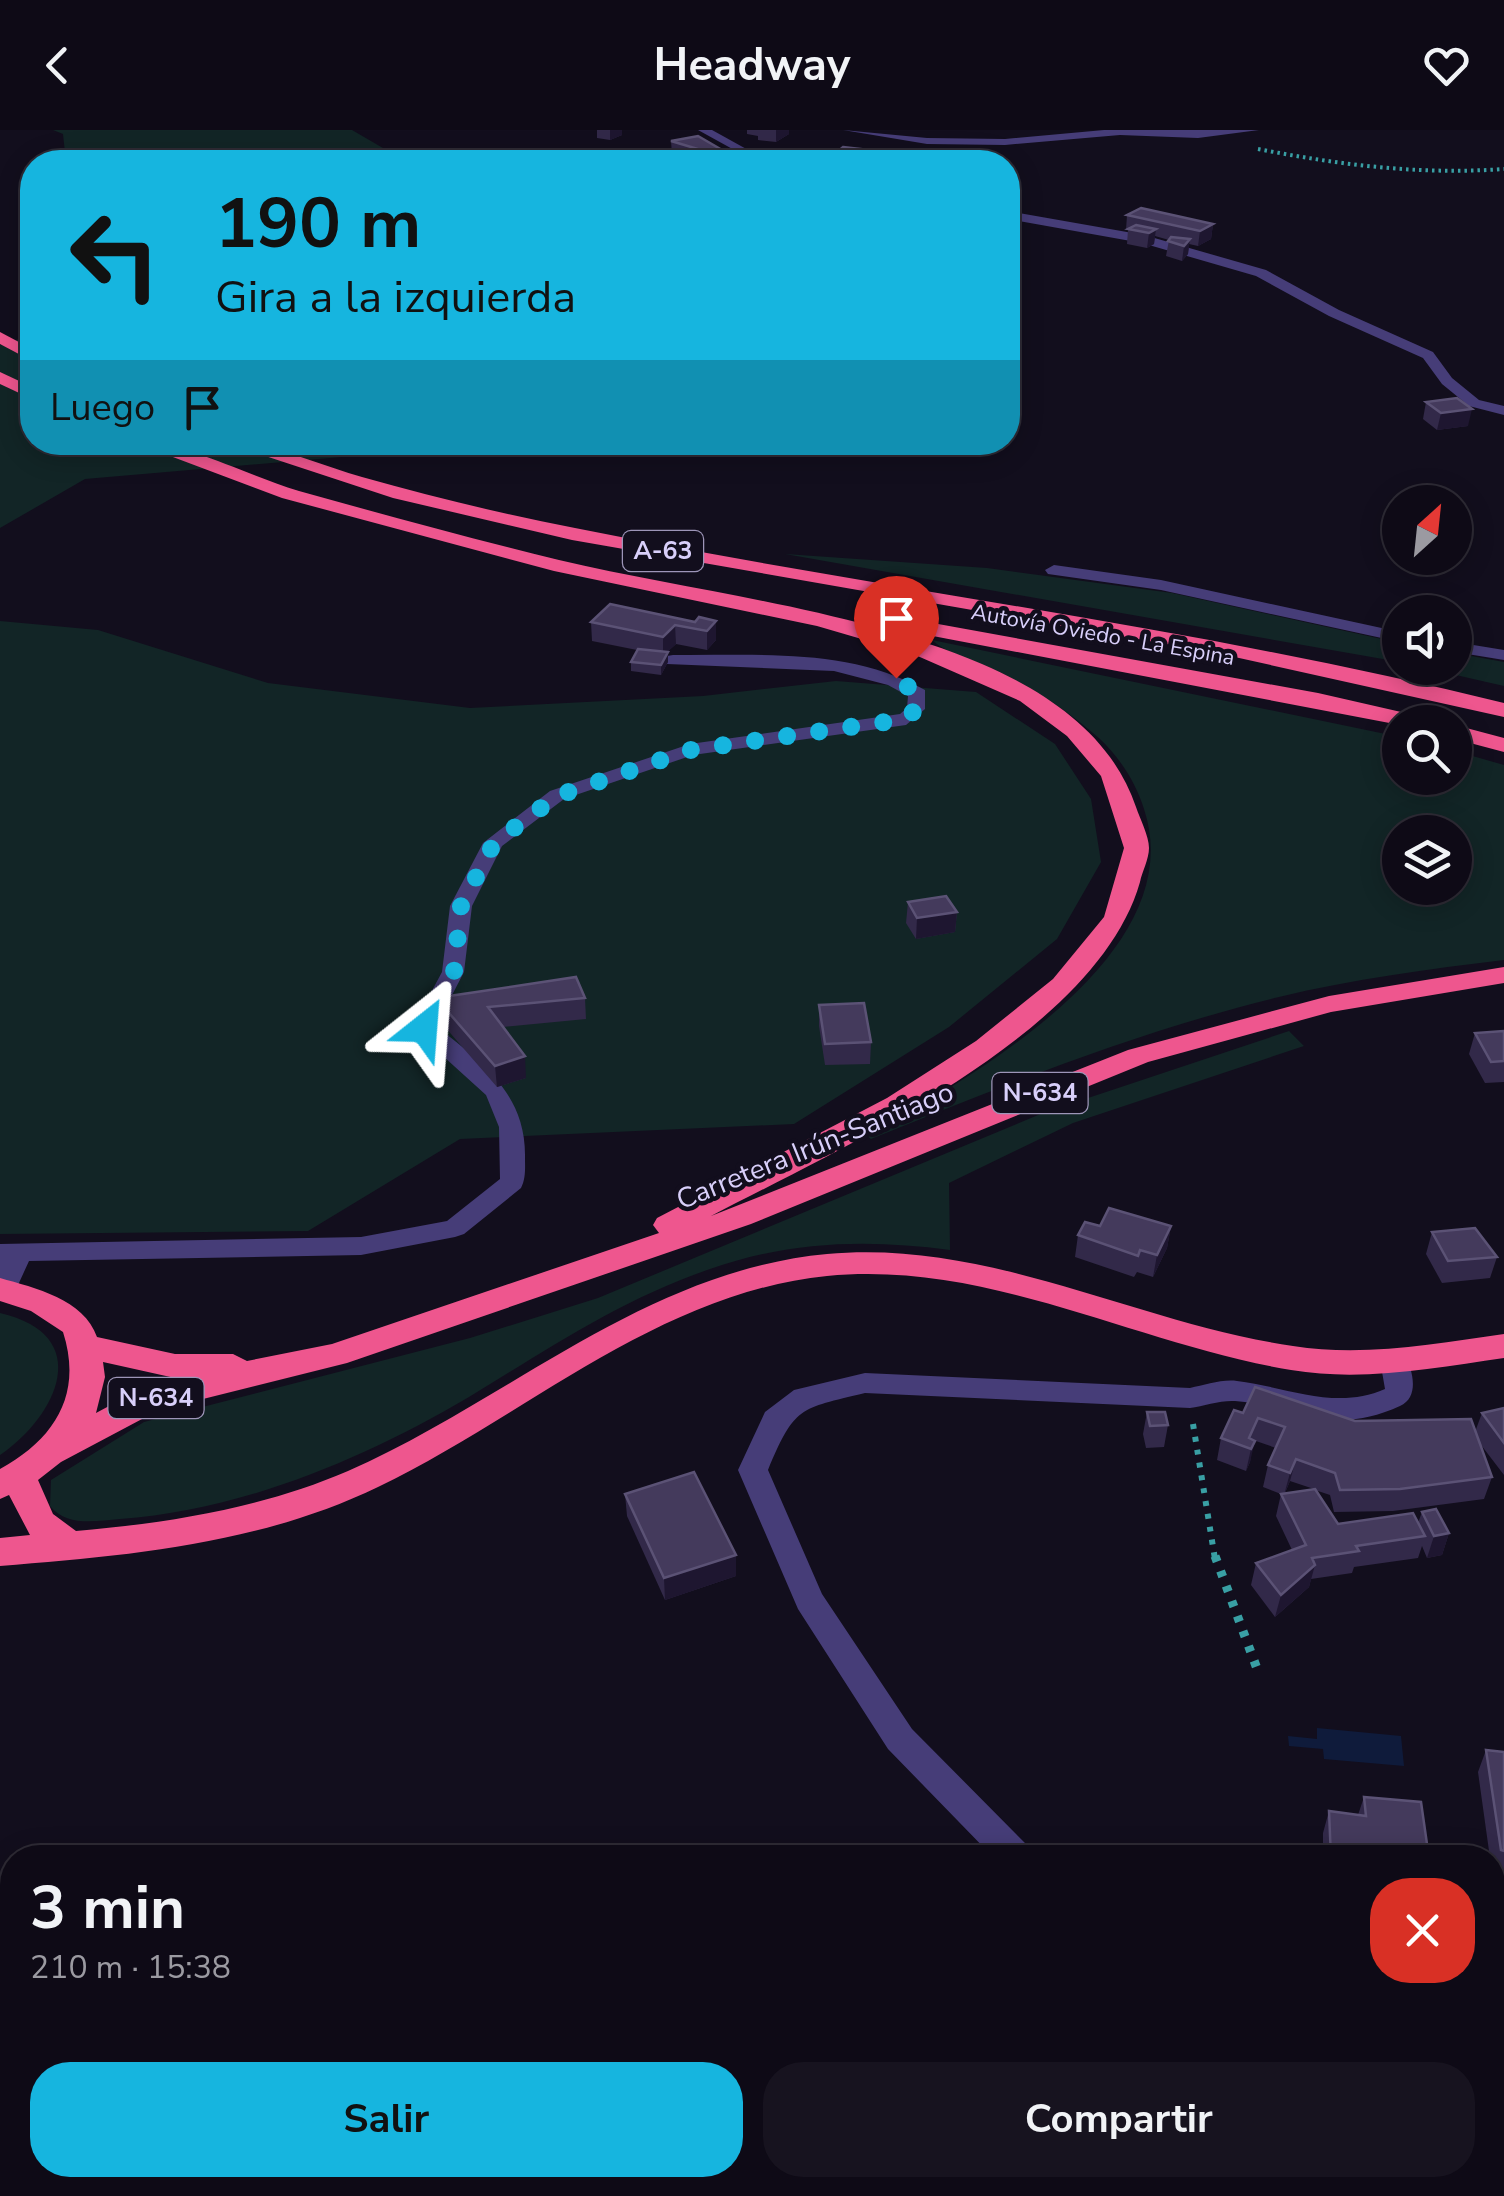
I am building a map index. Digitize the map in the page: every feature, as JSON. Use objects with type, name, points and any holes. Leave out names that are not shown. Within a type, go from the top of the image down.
[{"type":"highway","name":"Autovía Oviedo - La Espina","points":[[179,455],[289,494],[502,550],[1128,664],[1382,715]]},
{"type":"highway","name":"Autovía Oviedo - La Espina","points":[[275,455],[425,500],[571,532],[1102,625],[1388,680],[1504,710]]},
{"type":"highway","points":[[502,550],[584,575],[863,631],[978,670],[1038,704],[1099,754],[1126,794],[1138,835],[1129,895],[1114,924],[1094,953],[1019,1020],[858,1130],[592,1268]]},
{"type":"highway","points":[[1102,625],[1217,640],[1504,700]]},
{"type":"highway","points":[[1472,737],[1504,745]]},
{"type":"highway","name":"Carretera Irún-Santiago","points":[[50,1452],[149,1400],[271,1366],[336,1355],[740,1217],[1069,1081],[1155,1050],[1328,1004],[1504,975]]},
{"type":"highway","points":[[0,1552],[164,1539],[292,1508],[412,1455],[619,1331],[670,1306],[736,1282],[826,1265],[866,1263],[954,1271],[1294,1358],[1394,1360],[1504,1346]]},
{"type":"highway","name":"N-634","points":[[2,1289],[42,1302],[77,1326],[86,1346],[91,1378],[80,1416],[50,1452],[9,1480]]},
{"type":"highway","name":"Carretera Irún-Santiago","points":[[86,1346],[175,1366],[271,1366]]},
{"type":"highway","points":[[9,1480],[40,1523],[70,1546]]},
{"type":"street","points":[[704,130],[714,130],[745,150]]},
{"type":"street","points":[[849,130],[959,142],[1052,140],[1120,132],[1198,135],[1254,130]]},
{"type":"street","points":[[1020,218],[1144,240],[1261,273],[1334,313],[1428,355],[1447,382],[1474,403],[1504,411]]},
{"type":"street","points":[[1054,570],[1161,585],[1382,632]]},
{"type":"street","points":[[1472,650],[1504,655]]},
{"type":"street","points":[[2,1289],[9,1252],[361,1246],[455,1228],[512,1182],[516,1136],[498,1090],[424,1028],[454,972],[461,906],[494,843],[557,796],[690,750],[872,726],[906,719],[916,709],[918,694],[908,686],[896,678],[865,670],[673,660]]},
{"type":"street","points":[[1004,1845],[900,1739],[809,1600],[753,1470],[774,1420],[804,1396],[865,1382],[1190,1398],[1233,1390],[1307,1406],[1365,1410],[1400,1394],[1394,1360]]},
{"type":"path","points":[[1244,146],[1362,169],[1448,173],[1504,169]]},
{"type":"path","points":[[1190,1398],[1216,1562],[1259,1674]]},
{"type":"green space","points":[[53,130],[352,130],[386,150],[65,150],[63,134]]},
{"type":"green space","points":[[20,339],[20,455],[365,455],[85,479],[0,528],[0,345]]},
{"type":"green space","points":[[785,554],[987,568],[1172,593],[1382,639],[1382,659]]},
{"type":"green space","points":[[0,621],[98,630],[268,683],[470,708],[703,696],[836,681],[976,692],[1055,744],[1091,799],[1101,862],[1057,939],[949,1027],[794,1124],[460,1139],[308,1231],[0,1234]]},
{"type":"green space","points":[[932,640],[1382,733],[1382,795],[1472,795],[1472,756],[1504,765],[1504,960],[1335,985],[1227,1011],[1073,1060],[871,1139],[867,1136],[961,1080],[1063,1005],[1105,961],[1136,913],[1150,862],[1141,799],[1107,746],[1035,691]]},
{"type":"green space","points":[[1472,656],[1504,662],[1504,686],[1472,679]]},
{"type":"green space","points":[[1289,1031],[1304,1046],[1073,1123],[949,1183],[950,1250],[889,1244],[829,1245],[740,1260],[646,1295],[429,1420],[301,1478],[212,1505],[166,1514],[73,1520],[50,1506],[51,1480],[144,1422],[470,1338],[598,1298],[1043,1113]]},
{"type":"green space","points":[[0,1313],[30,1324],[48,1339],[57,1357],[57,1377],[51,1398],[38,1419],[0,1455]]},
{"type":"water","points":[[1317,1728],[1401,1736],[1404,1766],[1324,1759],[1323,1749],[1289,1746],[1288,1736],[1317,1739]]},
{"type":"building","points":[[698,136],[722,150],[701,150],[671,141]]},
{"type":"building","points":[[1141,208],[1213,224],[1200,231],[1127,215]]},
{"type":"building","points":[[1136,225],[1156,229],[1149,233],[1128,229]]},
{"type":"building","points":[[1171,237],[1190,239],[1184,246],[1168,241]]},
{"type":"building","points":[[1457,398],[1472,409],[1441,413],[1426,402]]},
{"type":"building","points":[[610,604],[695,622],[699,617],[716,621],[707,631],[675,625],[663,637],[591,622]]},
{"type":"building","points":[[638,649],[668,652],[661,665],[631,662]]},
{"type":"building","points":[[946,896],[957,912],[917,918],[908,902]]},
{"type":"building","points":[[576,977],[585,998],[488,1007],[525,1056],[495,1066],[436,998]]},
{"type":"building","points":[[864,1003],[871,1042],[825,1044],[819,1005]]},
{"type":"building","points":[[1504,1031],[1504,1061],[1491,1062],[1475,1033]]},
{"type":"building","points":[[1109,1208],[1171,1226],[1157,1255],[1140,1250],[1138,1256],[1078,1235],[1085,1222],[1100,1226]]},
{"type":"building","points":[[1475,1228],[1497,1257],[1448,1261],[1432,1232]]},
{"type":"building","points":[[1255,1387],[1355,1421],[1471,1419],[1492,1477],[1400,1489],[1340,1490],[1335,1473],[1296,1459],[1290,1473],[1268,1465],[1285,1427],[1258,1418],[1249,1438],[1255,1441],[1251,1449],[1221,1438],[1234,1410],[1243,1413]]},
{"type":"building","points":[[1504,1408],[1504,1443],[1482,1413]]},
{"type":"building","points":[[1147,1412],[1165,1412],[1168,1425],[1150,1426]]},
{"type":"building","points":[[694,1472],[736,1555],[664,1578],[625,1494]]},
{"type":"building","points":[[1315,1489],[1338,1524],[1413,1513],[1425,1536],[1356,1546],[1359,1551],[1312,1558],[1315,1565],[1281,1595],[1256,1563],[1306,1545],[1281,1494]]},
{"type":"building","points":[[1436,1509],[1449,1533],[1434,1536],[1422,1512]]},
{"type":"building","points":[[1486,1750],[1504,1752],[1504,1845],[1500,1845]]},
{"type":"building","points":[[1364,1797],[1421,1802],[1427,1845],[1330,1845],[1329,1811],[1366,1816]]},
{"type":"route","points":[[424,1028],[454,972],[461,906],[494,843],[557,796],[690,750],[906,719],[916,709],[918,694],[896,678]]}]
